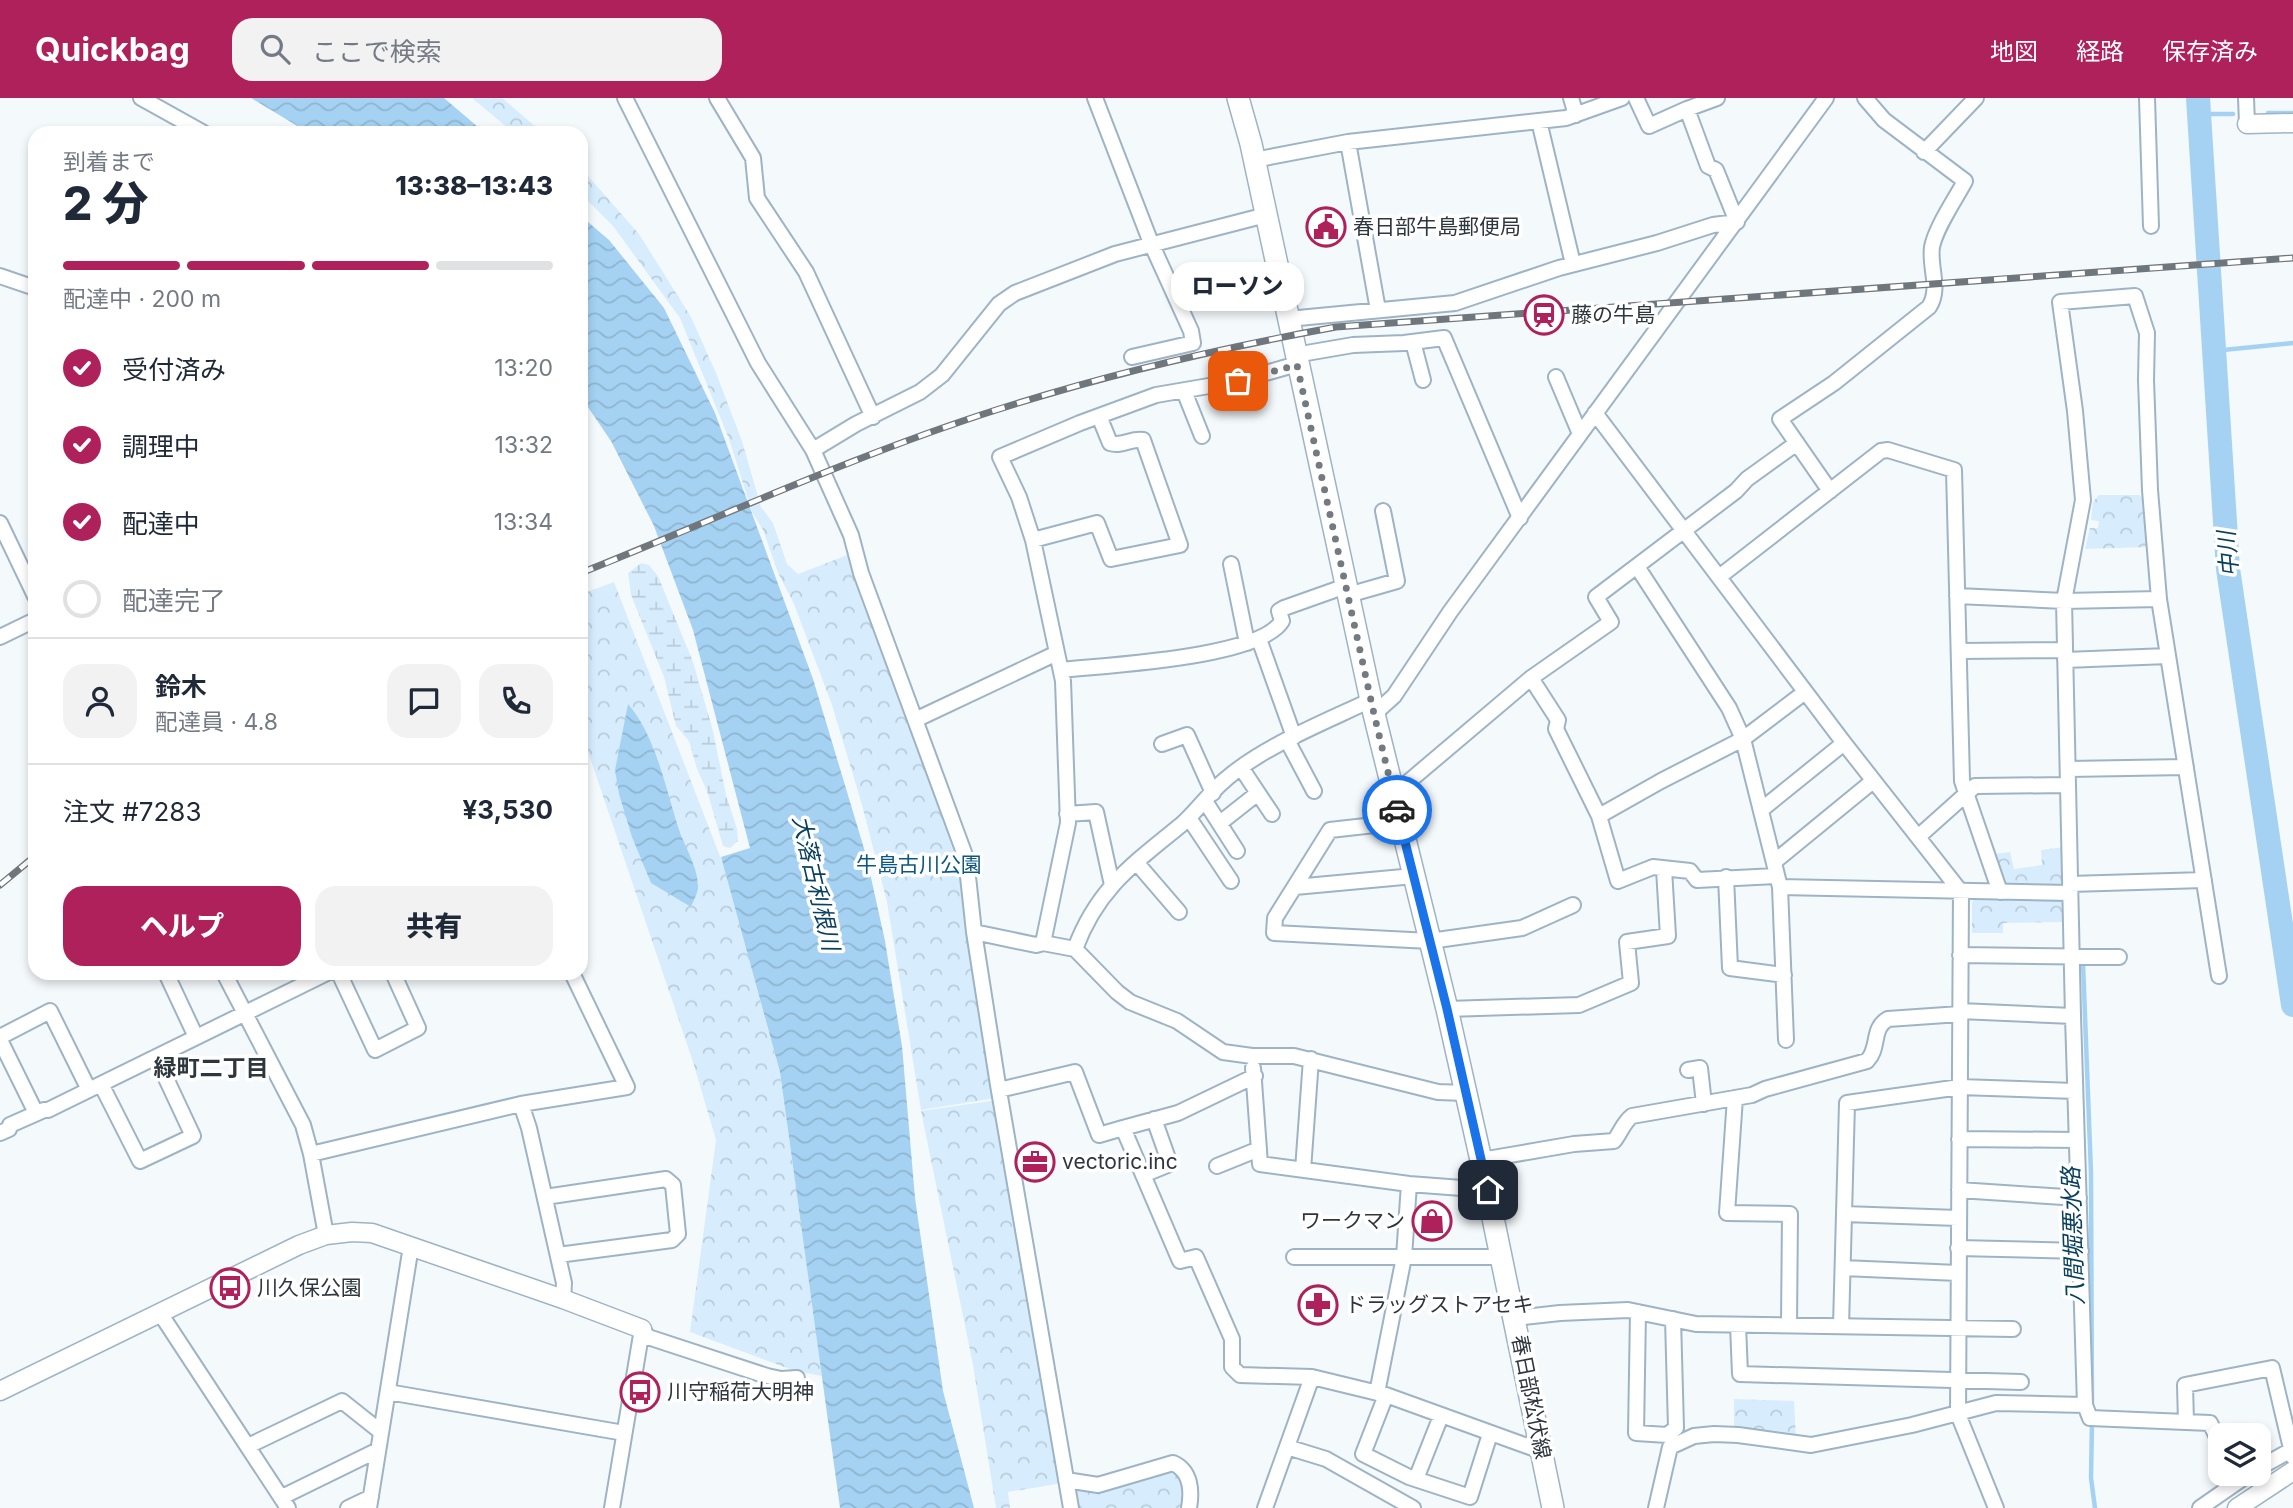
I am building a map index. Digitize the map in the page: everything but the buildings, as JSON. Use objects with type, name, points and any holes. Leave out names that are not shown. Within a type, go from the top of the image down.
[{"type":"main road","name":"春日部松伏線","points":[[1238,98],[1254,160],[1372,707],[1447,1009],[1488,1190],[1553,1508]]},
{"type":"street","points":[[141,98],[191,126]]},
{"type":"street","points":[[625,98],[758,363],[813,450],[851,535],[861,573],[966,858],[974,932],[999,1090],[1071,1508]]},
{"type":"street","points":[[717,98],[753,158],[757,198],[806,272],[873,417]]},
{"type":"street","points":[[1095,98],[1151,243],[1191,331],[1193,343],[1132,357]]},
{"type":"street","points":[[1571,98],[1576,115]]},
{"type":"street","points":[[1254,160],[1348,142],[1576,115],[1622,98]]},
{"type":"street","points":[[1636,98],[1649,126],[1717,98]]},
{"type":"street","points":[[1075,949],[1083,926],[1103,893],[1189,818],[1226,779],[1291,739],[1394,696],[1450,612],[1826,98]]},
{"type":"street","points":[[1830,491],[1780,419],[1834,383],[1929,307],[1934,300],[1932,248],[1965,181],[1884,120],[1865,98]]},
{"type":"street","points":[[1924,152],[1976,98]]},
{"type":"street","points":[[2147,98],[2151,226]]},
{"type":"street","points":[[2246,98],[2247,124],[2293,124]]},
{"type":"street","points":[[1687,109],[1708,166],[1716,170],[1737,222]]},
{"type":"street","points":[[1539,121],[1573,264]]},
{"type":"street","points":[[1348,142],[1378,310]]},
{"type":"street","points":[[813,450],[856,424],[920,392],[942,374],[999,304],[1015,293],[1115,254],[1266,215]]},
{"type":"street","points":[[1288,319],[1455,303],[1573,264],[1657,243],[1713,225],[1737,222]]},
{"type":"street","points":[[0,276],[28,286]]},
{"type":"street","points":[[2210,1423],[2090,1418],[2085,1405],[2064,601],[2083,500],[2075,411],[2060,302],[2135,296],[2147,333],[2150,490],[2158,599],[2219,976]]},
{"type":"street","points":[[1043,943],[1068,823],[1061,670],[1033,540],[1019,497],[1000,457],[1156,395],[1238,381],[1296,360],[1353,345],[1444,338],[1520,518]]},
{"type":"street","points":[[1413,342],[1423,380]]},
{"type":"street","points":[[1556,377],[1580,434]]},
{"type":"street","points":[[1184,391],[1202,436]]},
{"type":"street","points":[[1595,413],[1873,781],[1961,892],[1958,1414],[1996,1508]]},
{"type":"street","points":[[1033,540],[1097,523],[1111,559],[1180,545],[1143,440],[1136,439],[1117,445],[1110,443],[1099,416]]},
{"type":"street","points":[[1392,788],[1407,783],[1531,678],[1611,622],[1596,597],[1638,568],[1650,555],[1797,443]]},
{"type":"street","points":[[1719,578],[1881,451],[1888,450],[1954,470],[1962,782],[2000,892]]},
{"type":"street","points":[[1061,670],[1195,656],[1253,641],[1277,629],[1282,621],[1279,611],[1284,608],[1397,581],[1383,511]]},
{"type":"street","points":[[0,523],[28,581]]},
{"type":"street","points":[[1231,564],[1253,641],[1314,791]]},
{"type":"street","points":[[1638,568],[1729,708],[1743,739],[1777,875],[1786,1040]]},
{"type":"street","points":[[1957,596],[2064,601],[2158,599]]},
{"type":"street","points":[[0,637],[28,623]]},
{"type":"street","points":[[1959,651],[2168,656]]},
{"type":"street","points":[[915,720],[1058,653]]},
{"type":"street","points":[[1531,678],[1558,720],[1556,729],[1599,816],[1618,881],[1653,867],[1690,871],[1697,880],[1777,875],[1961,892],[2070,889],[2204,880]]},
{"type":"street","points":[[1599,816],[1743,739],[1805,692]]},
{"type":"street","points":[[1162,744],[1186,735],[1220,823],[1237,850]]},
{"type":"street","points":[[1761,810],[1844,743]]},
{"type":"street","points":[[2068,769],[2186,766]]},
{"type":"street","points":[[1242,769],[1272,814]]},
{"type":"street","points":[[1777,875],[1873,781]]},
{"type":"street","points":[[1918,836],[1975,786],[2068,785]]},
{"type":"street","points":[[1220,823],[1258,793]]},
{"type":"street","points":[[1068,814],[1096,812],[1112,885]]},
{"type":"street","points":[[1189,818],[1231,881]]},
{"type":"street","points":[[1401,822],[1330,830],[1275,918],[1274,933],[1430,940],[1522,928],[1573,905]]},
{"type":"street","points":[[1136,862],[1179,912]]},
{"type":"street","points":[[1447,1009],[1579,1005],[1631,983],[1627,942],[1668,936],[1664,869]]},
{"type":"street","points":[[1295,887],[1414,876]]},
{"type":"street","points":[[1726,877],[1730,968],[1784,975]]},
{"type":"street","points":[[974,932],[1035,945],[1043,943],[1075,949],[1130,1002],[1177,1021],[1223,1052],[1311,1059],[1438,1092],[1466,1093]]},
{"type":"street","points":[[1960,955],[2119,957]]},
{"type":"street","points":[[169,980],[197,1037]]},
{"type":"street","points":[[227,980],[303,1125],[326,1235]]},
{"type":"street","points":[[0,1133],[9,1129],[10,1125],[48,1110],[313,980]]},
{"type":"street","points":[[342,980],[375,1050],[418,1028],[396,980]]},
{"type":"street","points":[[311,1154],[521,1104],[627,1087],[575,980]]},
{"type":"street","points":[[36,1113],[0,1039],[50,1011],[140,1161],[193,1136],[156,1057]]},
{"type":"street","points":[[1481,1160],[1574,1144],[1614,1141],[1625,1121],[1632,1116],[1734,1098],[1867,1061],[1874,1052],[1877,1028],[1888,1019],[1960,1012],[2073,1016]]},
{"type":"street","points":[[1252,1056],[1260,1164],[1409,1184],[1488,1190]]},
{"type":"street","points":[[1303,1170],[1311,1059]]},
{"type":"street","points":[[1688,1070],[1700,1068],[1704,1104]]},
{"type":"street","points":[[999,1090],[1075,1072],[1099,1135],[1178,1113],[1255,1076]]},
{"type":"street","points":[[1842,1326],[1847,1103],[1959,1087],[2076,1091]]},
{"type":"street","points":[[1734,1098],[1727,1213],[1790,1214],[1789,1325]]},
{"type":"street","points":[[521,1104],[558,1255],[564,1283],[563,1299]]},
{"type":"street","points":[[1143,1175],[1170,1164],[1154,1119]]},
{"type":"street","points":[[1124,1128],[1180,1261],[1196,1257],[1231,1339],[1232,1367],[1235,1372],[1240,1375],[1312,1377],[1382,1394],[1541,1451]]},
{"type":"street","points":[[1959,1139],[2077,1140]]},
{"type":"street","points":[[1217,1166],[1259,1149]]},
{"type":"street","points":[[545,1197],[666,1179],[673,1185],[678,1234],[672,1240],[558,1255]]},
{"type":"street","points":[[1409,1184],[1405,1257],[1382,1394],[1363,1454],[1416,1479],[1470,1497],[1490,1434]]},
{"type":"street","points":[[1959,1190],[2079,1199]]},
{"type":"street","points":[[1844,1214],[1958,1218]]},
{"type":"street","points":[[0,1391],[299,1245],[326,1235],[352,1232],[372,1233],[563,1299],[642,1329],[648,1337],[767,1376],[780,1379],[797,1378]]},
{"type":"street","points":[[348,1508],[370,1503],[411,1246]]},
{"type":"street","points":[[1958,1248],[2081,1251]]},
{"type":"street","points":[[1294,1257],[1502,1257]]},
{"type":"street","points":[[1843,1268],[1958,1273]]},
{"type":"street","points":[[1515,1318],[1628,1310],[1696,1324],[2013,1329]]},
{"type":"street","points":[[160,1312],[283,1504],[378,1450]]},
{"type":"street","points":[[1638,1312],[1636,1433],[1667,1435],[1676,1428],[1673,1319]]},
{"type":"street","points":[[1738,1325],[1740,1374],[2021,1382]]},
{"type":"street","points":[[612,1508],[642,1329]]},
{"type":"street","points":[[2186,1422],[2185,1385],[2272,1368],[2292,1453],[2271,1463]]},
{"type":"street","points":[[1265,1508],[1312,1377]]},
{"type":"street","points":[[388,1392],[624,1433]]},
{"type":"street","points":[[248,1446],[342,1401],[381,1432]]},
{"type":"street","points":[[1656,1508],[1671,1447],[1694,1436],[1738,1435],[1811,1445],[1958,1414],[1996,1403],[2085,1405]]},
{"type":"street","points":[[1416,1479],[1441,1416]]},
{"type":"street","points":[[1287,1447],[1326,1459],[1413,1508]]},
{"type":"street","points":[[1066,1480],[1098,1485],[1173,1463],[1180,1466],[1190,1484],[1192,1492],[1189,1508]]},
{"type":"street","points":[[2237,1508],[2293,1471]]},
{"type":"street","points":[[2200,1508],[2223,1486]]},
{"type":"green space","points":[[472,98],[502,98],[535,126],[506,126]]},
{"type":"green space","name":"牛島古川公園","points":[[588,176],[639,234],[691,317],[742,441],[761,507],[773,523],[787,564],[798,574],[850,554],[855,578],[960,862],[996,1098],[921,1110],[887,902],[832,705],[794,604],[778,573],[763,530],[752,512],[729,439],[680,318],[613,226],[588,201]]},
{"type":"green space","points":[[2099,495],[2139,495],[2145,500],[2149,547],[2085,549],[2090,528],[2098,528],[2099,521],[2091,520],[2093,502]]},
{"type":"green space","points":[[641,563],[649,565],[658,576],[693,662],[737,829],[738,841],[730,848],[723,846],[689,741],[676,726],[664,677],[631,595],[628,573]]},
{"type":"green space","points":[[614,582],[723,864],[780,1072],[822,1376],[795,1371],[690,1332],[716,1140],[693,1062],[588,752],[588,591]]},
{"type":"green space","points":[[2064,847],[2064,884],[2060,887],[2003,884],[1994,854],[2010,852],[2014,869],[2042,865],[2041,850]]},
{"type":"green space","points":[[1975,898],[2060,900],[2065,903],[2065,922],[2003,923],[2003,933],[1972,933],[1972,902]]},
{"type":"green space","points":[[997,1100],[1063,1483],[1008,1492],[1010,1508],[996,1508],[973,1365],[921,1111]]},
{"type":"green space","points":[[1734,1399],[1794,1401],[1796,1438],[1734,1430]]},
{"type":"green space","points":[[1174,1468],[1186,1483],[1184,1508],[1075,1508],[1071,1485]]},
{"type":"water","points":[[251,98],[444,98],[477,126],[297,126]]},
{"type":"water","name":"大落古利根川","points":[[588,222],[609,240],[664,308],[715,413],[813,679],[866,855],[885,941],[902,1046],[915,1198],[943,1391],[974,1508],[840,1508],[780,1072],[721,857],[750,848],[693,630],[654,526],[611,441],[588,407]]},
{"type":"water","points":[[628,704],[638,717],[653,747],[679,830],[696,872],[698,889],[691,907],[651,883],[632,837],[615,770]]},
{"type":"waterway","name":"中川","points":[[2198,98],[2228,569],[2293,1005]]},
{"type":"waterway","points":[[2268,113],[2293,113]]},
{"type":"waterway","points":[[2198,114],[2233,114]]},
{"type":"waterway","points":[[2213,351],[2293,343]]},
{"type":"waterway","name":"八間堀悪水路","points":[[2083,963],[2091,1173],[2092,1410]]},
{"type":"waterway","name":"八間堀悪水路","points":[[2092,1422],[2091,1478],[2095,1508]]},
{"type":"railway","points":[[588,570],[839,467],[996,410],[1165,363],[1336,327],[2293,258]]},
{"type":"railway","points":[[0,885],[28,862]]},
{"type":"way so far","points":[[1238,381],[1297,365],[1397,810]]},
{"type":"place","name":"春日部牛島郵便局","points":[[1326,227]]},
{"type":"place","name":"藤の牛島","points":[[1544,315]]},
{"type":"place","name":"ローソン","points":[[1238,381]]},
{"type":"place","name":"vectoric.inc","points":[[1035,1162]]},
{"type":"place","name":"ワークマン","points":[[1432,1221]]},
{"type":"place","name":"川久保公園","points":[[230,1288]]},
{"type":"place","name":"ドラッグストアセキ","points":[[1318,1305]]},
{"type":"place","name":"川守稲荷大明神","points":[[640,1392]]},
{"type":"district","name":"緑町二丁目","points":[[211,1068]]},
{"type":"route","points":[[1397,810],[1447,1009],[1488,1190]]}]
